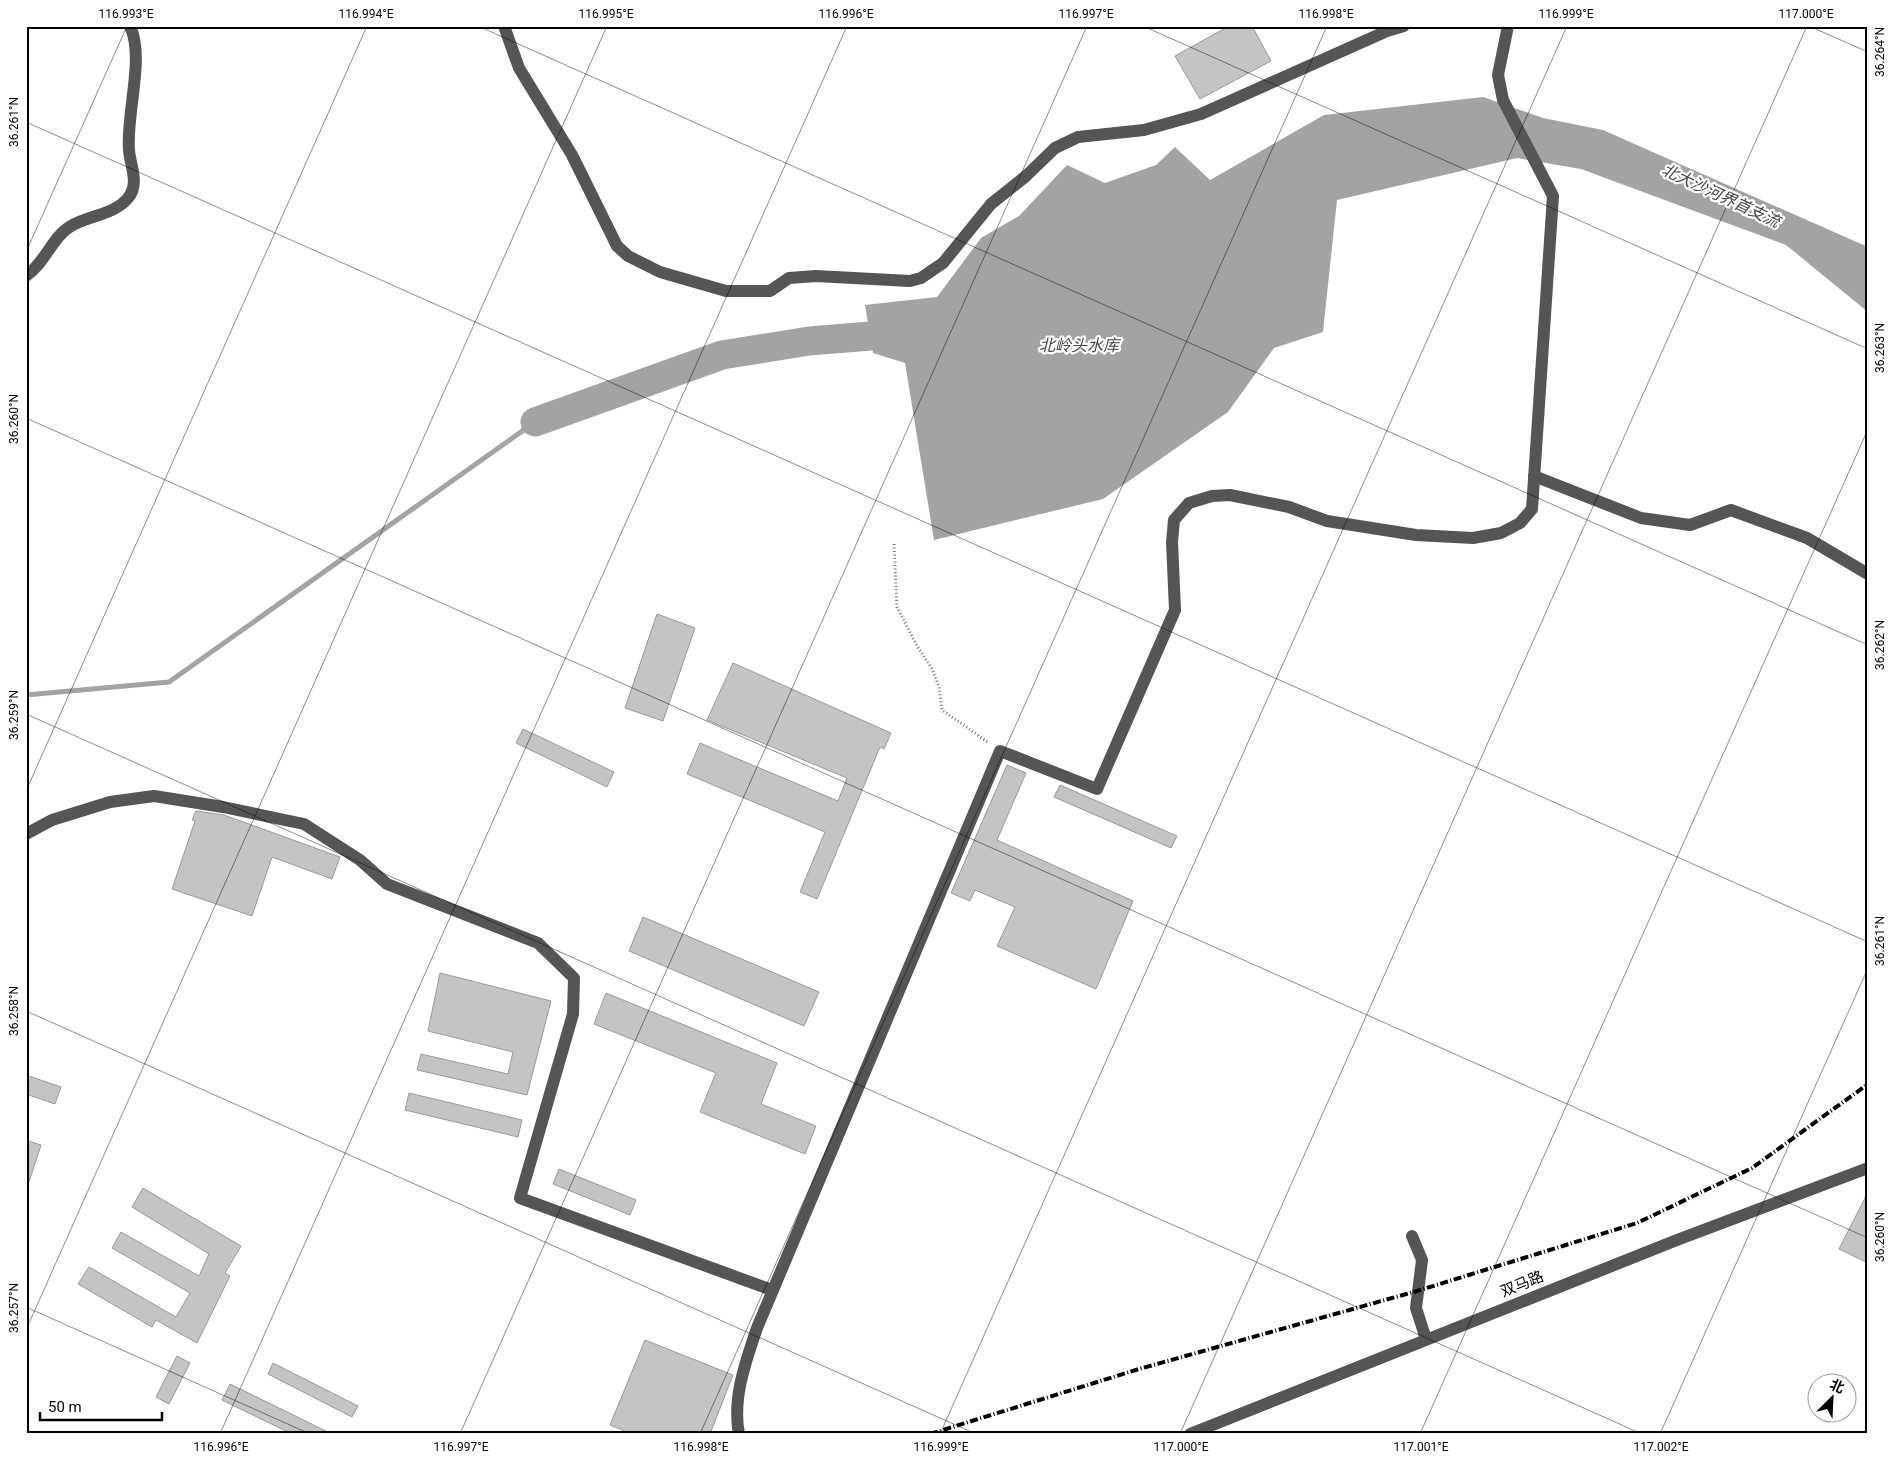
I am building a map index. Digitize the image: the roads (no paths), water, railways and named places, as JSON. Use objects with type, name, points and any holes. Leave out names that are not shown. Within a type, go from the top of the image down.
[{"type":"street","points":[[26,276],[38,268],[58,238],[70,226],[108,212],[130,197],[134,184],[129,142],[136,44],[130,26]]},
{"type":"street","points":[[504,26],[519,68],[572,155],[617,246],[628,256],[660,272],[726,291],[770,291],[789,278],[910,281],[921,278],[943,263],[991,204],[1026,176],[1055,148],[1078,137],[1144,130],[1201,114],[1387,31],[1404,26]]},
{"type":"street","points":[[739,1434],[737,1423],[741,1379],[757,1328],[1000,752],[1098,789],[1175,610],[1172,542],[1174,520],[1189,503],[1212,496],[1230,495],[1289,507],[1327,521],[1416,535],[1473,538],[1501,533],[1520,523],[1532,509],[1553,196],[1503,100],[1498,75],[1508,26]]},
{"type":"street","points":[[1534,476],[1641,518],[1690,525],[1731,510],[1807,538],[1868,574]]},
{"type":"street","points":[[26,834],[52,820],[110,802],[154,796],[232,809],[304,824],[360,860],[387,884],[538,942],[574,978],[573,1014],[520,1198],[772,1290]]},
{"type":"street","name":"双马路","points":[[1190,1434],[1677,1240],[1868,1168]]},
{"type":"street","points":[[1412,1236],[1422,1260],[1416,1308],[1426,1339]]},
{"type":"water","name":"北岭头水库","points":[[1483,97],[1543,118],[1603,130],[1868,247],[1868,312],[1786,245],[1581,169],[1517,158],[1337,200],[1323,332],[1274,348],[1228,412],[1103,499],[934,540],[905,363],[873,353],[865,305],[937,297],[981,238],[1019,216],[1067,165],[1105,183],[1156,165],[1175,147],[1210,180],[1324,115]]},
{"type":"waterway","points":[[535,422],[722,355],[809,341],[871,336]]},
{"type":"waterway","points":[[26,695],[169,682],[535,422]]},
{"type":"railway","points":[[930,1434],[1139,1369],[1417,1291],[1637,1223],[1752,1168],[1868,1084]]},
{"type":"water label","name":"北大沙河界首支流","points":[[1721,195]]}]
